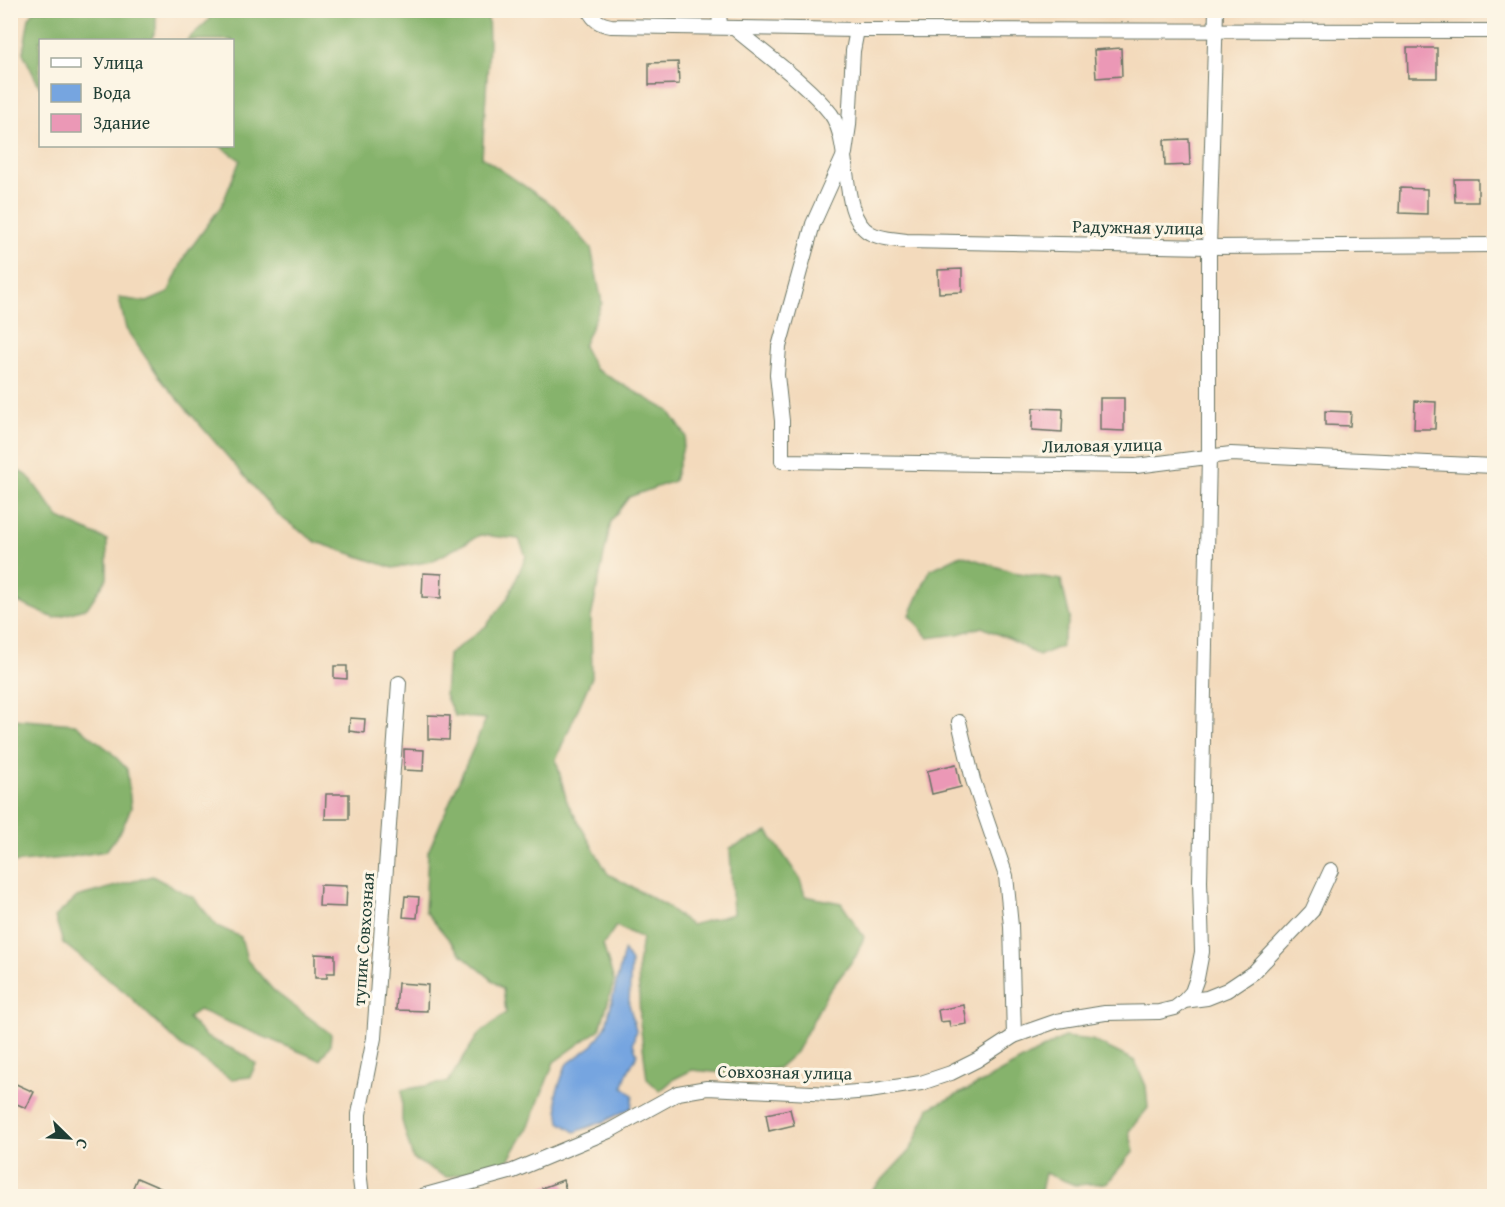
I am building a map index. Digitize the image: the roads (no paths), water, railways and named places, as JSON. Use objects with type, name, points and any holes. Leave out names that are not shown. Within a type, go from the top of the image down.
[{"type":"street","points":[[590,10],[592,17],[599,23],[611,26],[857,30],[1494,31]]},
{"type":"street","points":[[719,10],[727,28],[816,96],[832,115],[841,134],[845,153]]},
{"type":"street","points":[[1184,1001],[1192,992],[1202,952],[1200,881],[1209,456],[1209,247],[1216,10]]},
{"type":"street","points":[[845,153],[853,51],[857,30]]},
{"type":"street","name":"Радужная улица","points":[[845,153],[849,198],[858,221],[867,232],[877,237],[906,241],[1209,247],[1494,245]]},
{"type":"street","name":"Лиловая улица","points":[[845,153],[813,224],[779,346],[777,375],[782,421],[782,461],[1136,466],[1231,454],[1494,466]]},
{"type":"street","name":"тупик Совхозная","points":[[362,1197],[359,1171],[359,1114],[374,1038],[399,683]]},
{"type":"street","points":[[959,722],[973,780],[1006,876],[1011,926],[1014,1036]]},
{"type":"street","name":"Совхозная улица","points":[[422,1197],[513,1171],[609,1131],[678,1093],[707,1088],[832,1094],[921,1083],[951,1073],[977,1060],[1014,1036],[1057,1021],[1104,1013],[1159,1012],[1175,1008],[1184,1001],[1207,998],[1227,990],[1254,972],[1312,911],[1331,870]]},
{"type":"water","points":[[624,951],[631,962],[629,1004],[636,1030],[633,1043],[637,1054],[623,1087],[633,1095],[631,1108],[575,1132],[560,1122],[556,1094],[566,1065],[593,1045],[606,1026]]}]
